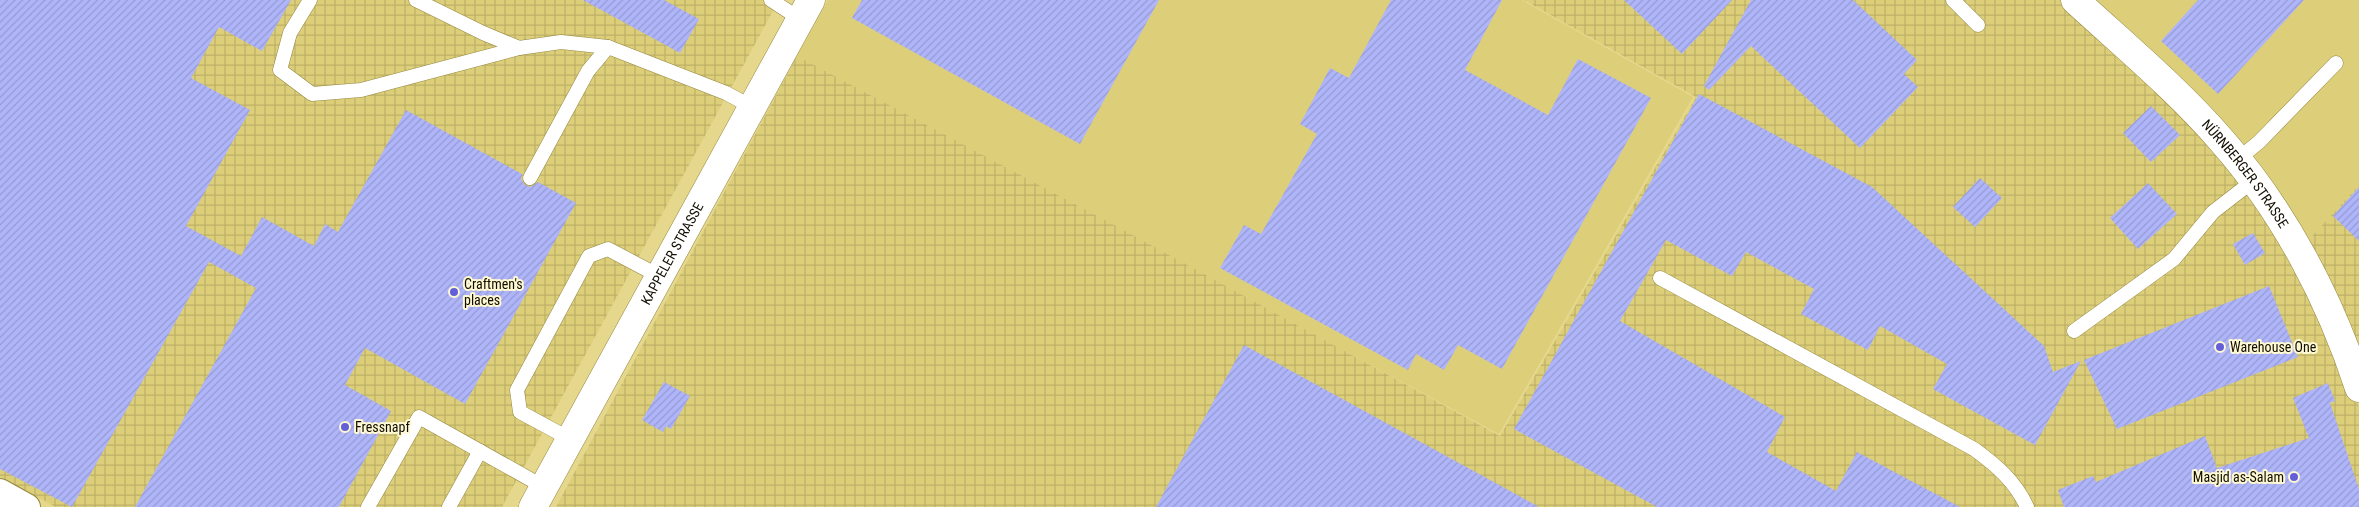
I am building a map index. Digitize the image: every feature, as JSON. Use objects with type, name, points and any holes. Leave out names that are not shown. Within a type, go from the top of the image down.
[{"type":"street","name":"NÜRNBERGER STRASSE","points":[[2075,0],[2187,104],[2237,160],[2253,181],[2298,250],[2318,288],[2359,388]]},
{"type":"street","name":"KAPPELER STRASSE","points":[[538,497],[805,9]]},
{"type":"street","points":[[0,492],[27,507]]},
{"type":"lane","points":[[310,0],[290,33],[280,70],[312,94],[361,90],[519,48],[561,42],[608,47],[726,94],[752,107]]},
{"type":"lane","points":[[416,0],[483,33],[519,48]]},
{"type":"lane","points":[[771,0],[805,9]]},
{"type":"lane","points":[[1953,0],[1978,25]]},
{"type":"lane","points":[[530,178],[588,71],[608,47]]},
{"type":"lane","points":[[2237,160],[2259,142],[2336,63]]},
{"type":"lane","points":[[2074,331],[2174,259],[2213,212],[2253,181]]},
{"type":"lane","points":[[570,439],[520,412],[517,390],[589,256],[608,249],[659,276]]},
{"type":"lane","points":[[1660,278],[1974,449],[1996,465],[2012,482],[2027,507]]},
{"type":"lane","points":[[368,507],[419,417],[480,451],[538,497]]},
{"type":"lane","points":[[449,507],[480,451]]},
{"type":"shaded area","points":[[0,0],[779,0],[502,507],[56,507],[0,477]]},
{"type":"shaded area","points":[[828,0],[1522,0],[1693,97],[1499,434],[797,56]]},
{"type":"shaded area","points":[[1524,0],[2065,0],[2182,105],[2293,252],[2348,374],[2359,407],[2359,507],[556,507],[797,56],[1127,232],[1500,436],[1696,97]]},
{"type":"shaded area","points":[[2084,0],[2359,0],[2359,185],[2303,246]]},
{"type":"shaded area","points":[[2359,185],[2359,367],[2303,246]]},
{"type":"building","points":[[0,0],[291,0],[262,51],[219,27],[191,78],[250,110],[186,226],[241,256],[262,217],[314,246],[325,224],[338,232],[406,110],[522,174],[521,179],[525,185],[531,187],[538,182],[576,203],[465,404],[365,348],[345,385],[391,411],[339,507],[135,507],[256,288],[209,262],[72,507],[0,469]]},
{"type":"building","points":[[583,0],[664,0],[699,19],[680,53]]},
{"type":"building","points":[[862,0],[1159,0],[1080,144],[852,18]]},
{"type":"building","points":[[1391,0],[1502,0],[1465,70],[1548,115],[1578,59],[1651,98],[1502,369],[1458,345],[1444,370],[1416,354],[1408,370],[1220,268],[1244,225],[1261,234],[1317,134],[1300,124],[1330,68],[1349,78]]},
{"type":"building","points":[[1624,0],[1732,0],[1682,54]]},
{"type":"building","points":[[1751,0],[1853,0],[1917,60],[1904,74],[1918,87],[1860,148],[1751,46],[1709,90],[1704,86]]},
{"type":"building","points":[[2198,0],[2304,0],[2218,94],[2161,41]]},
{"type":"building","points":[[1699,94],[1872,187],[2044,346],[2053,372],[2081,361],[2035,445],[1933,389],[1947,364],[1880,326],[1868,350],[1801,314],[1814,289],[1746,252],[1732,276],[1666,240],[1620,321],[1785,417],[1767,452],[1836,491],[1857,452],[1960,507],[1657,507],[1514,429]]},
{"type":"building","points":[[2151,106],[2180,135],[2151,162],[2123,133]]},
{"type":"building","points":[[1980,178],[2002,198],[1975,227],[1953,207]]},
{"type":"building","points":[[2148,183],[2177,214],[2138,249],[2110,218]]},
{"type":"building","points":[[2359,187],[2359,241],[2333,216]]},
{"type":"building","points":[[2253,233],[2265,253],[2245,265],[2233,244]]},
{"type":"building","points":[[2269,286],[2298,357],[2117,429],[2084,360]]},
{"type":"building","points":[[1244,345],[1539,507],[1156,507]]},
{"type":"building","points":[[664,382],[690,396],[671,429],[666,426],[663,432],[642,420]]},
{"type":"building","points":[[2328,383],[2335,401],[2330,403],[2359,489],[2359,507],[2064,507],[2058,490],[2093,476],[2096,482],[2205,436],[2217,468],[2309,438],[2293,398]]},
{"type":"place","name":"Craftmen's places","points":[[454,292]]},
{"type":"place","name":"Warehouse One","points":[[2220,347]]},
{"type":"place","name":"Fressnapf","points":[[345,427]]},
{"type":"place","name":"Masjid as-Salam","points":[[2294,477]]}]
